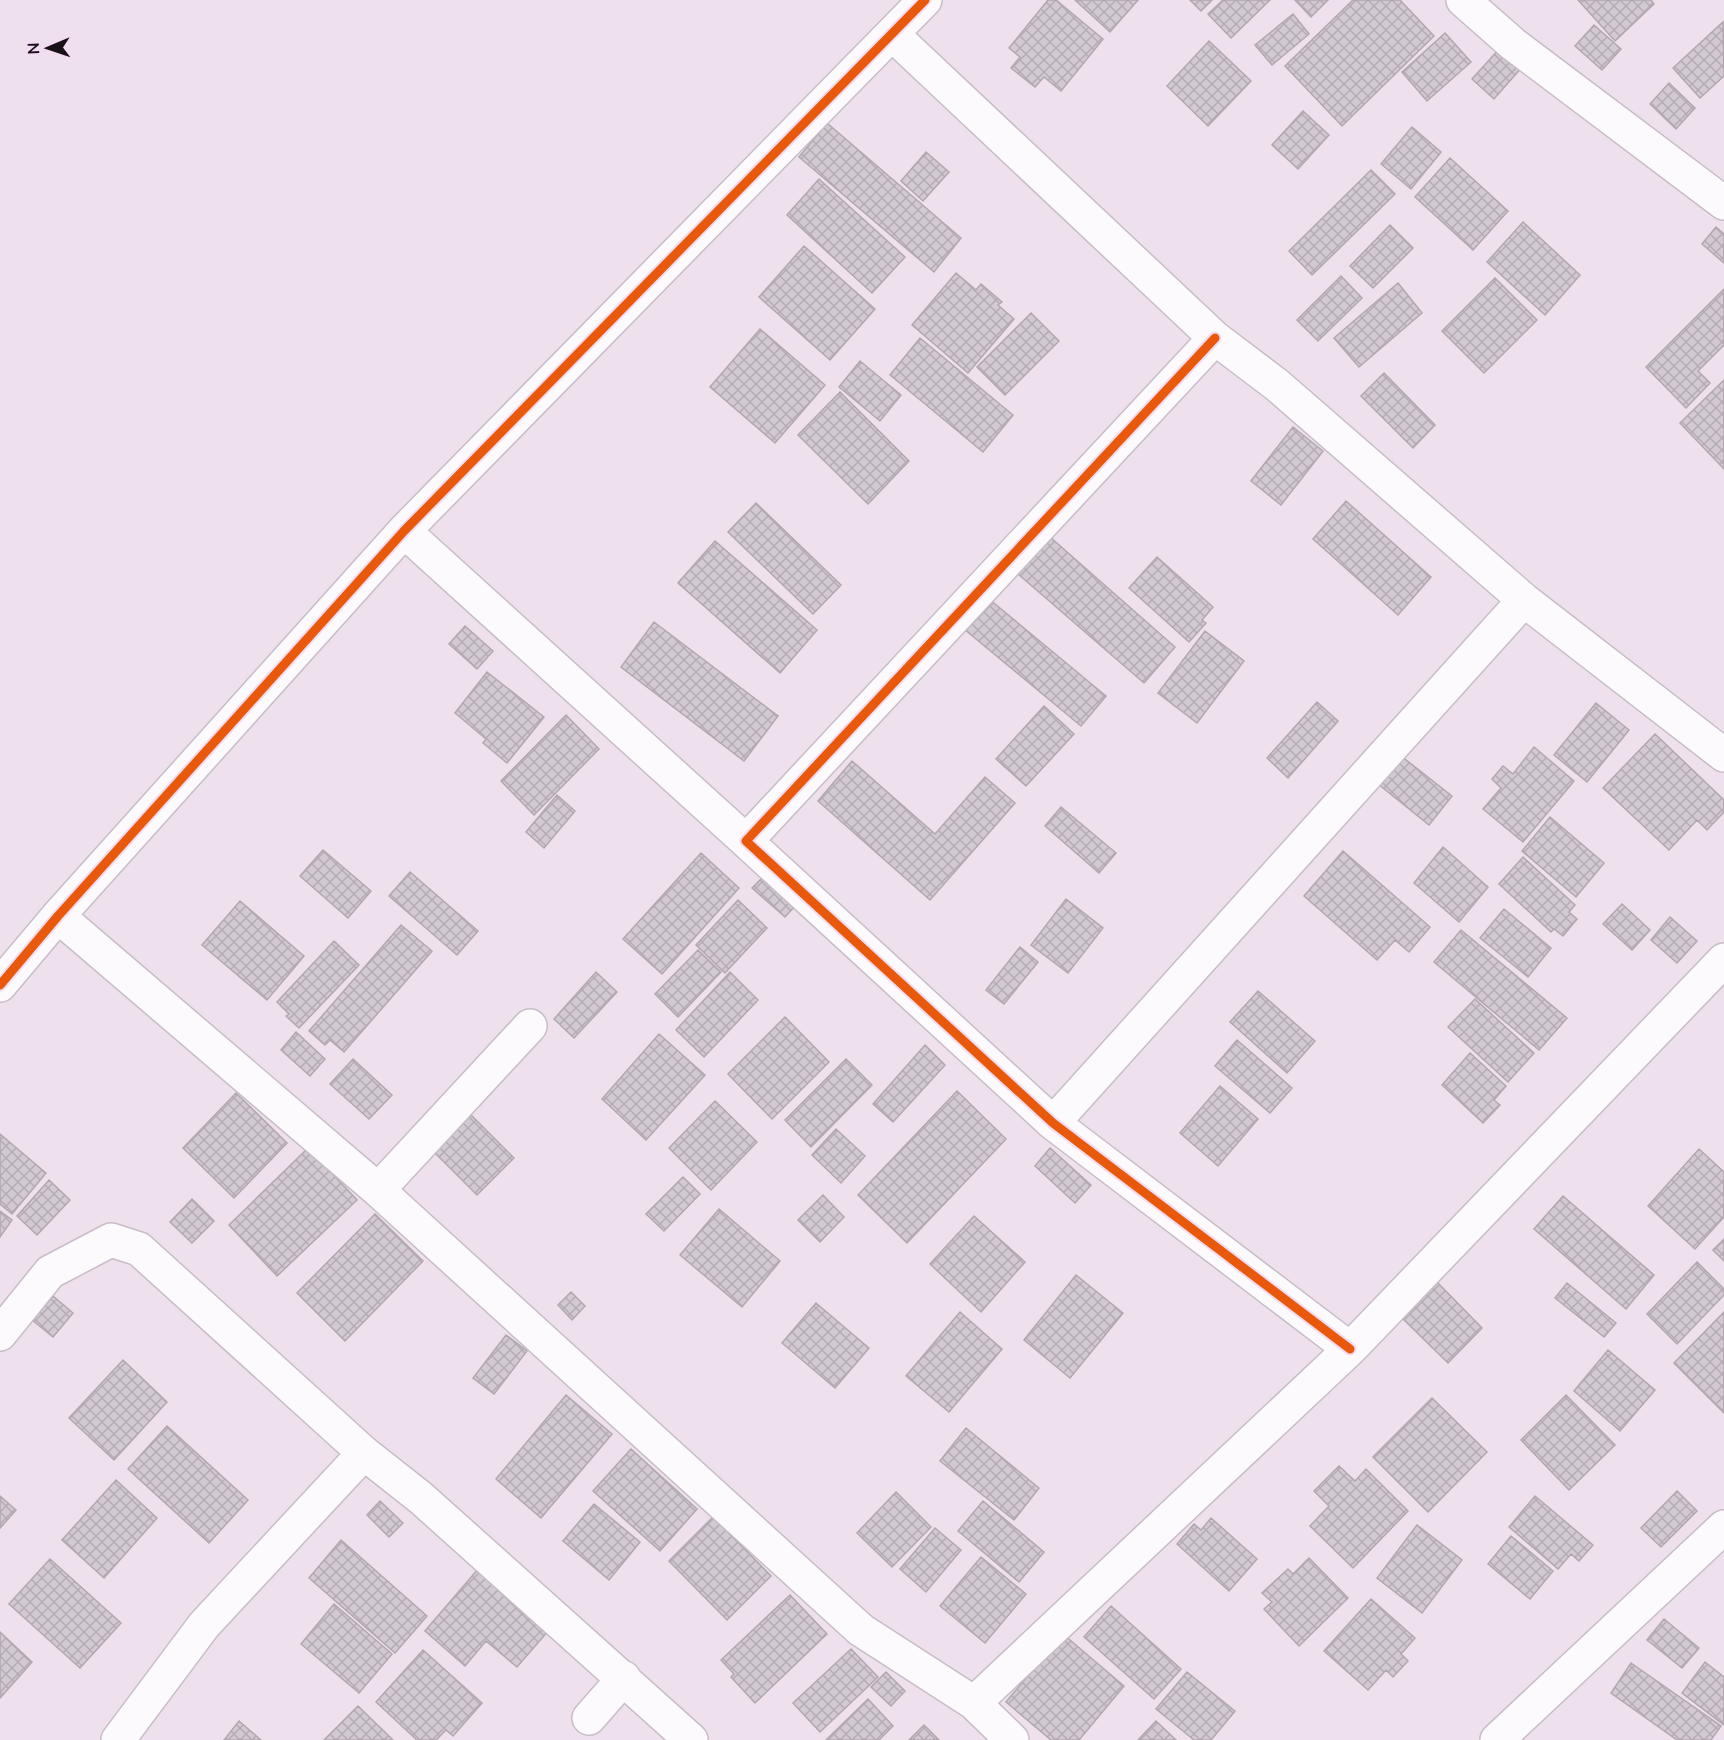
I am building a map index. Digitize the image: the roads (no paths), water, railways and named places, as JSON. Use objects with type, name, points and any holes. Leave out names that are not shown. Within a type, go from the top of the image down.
[{"type":"street","points":[[0,985],[58,916],[404,531],[925,0]]},
{"type":"street","points":[[1463,0],[1513,44],[1724,202]]},
{"type":"street","points":[[892,34],[1215,338],[1277,385],[1524,600],[1724,755]]},
{"type":"street","points":[[746,841],[1215,338]]},
{"type":"street","points":[[404,531],[1053,1123],[1350,1349]]},
{"type":"street","points":[[1053,1123],[1524,600]]},
{"type":"street","points":[[58,916],[378,1190],[861,1630],[974,1703],[1012,1740]]},
{"type":"street","points":[[974,1703],[1350,1349],[1724,960]]},
{"type":"street","points":[[378,1190],[530,1026]]},
{"type":"street","points":[[0,1334],[50,1272],[111,1240],[139,1249],[364,1453],[421,1498],[691,1740]]},
{"type":"street","points":[[118,1740],[204,1625],[364,1453]]},
{"type":"street","points":[[1497,1740],[1724,1527]]},
{"type":"street","points":[[589,1718],[624,1678]]}]
